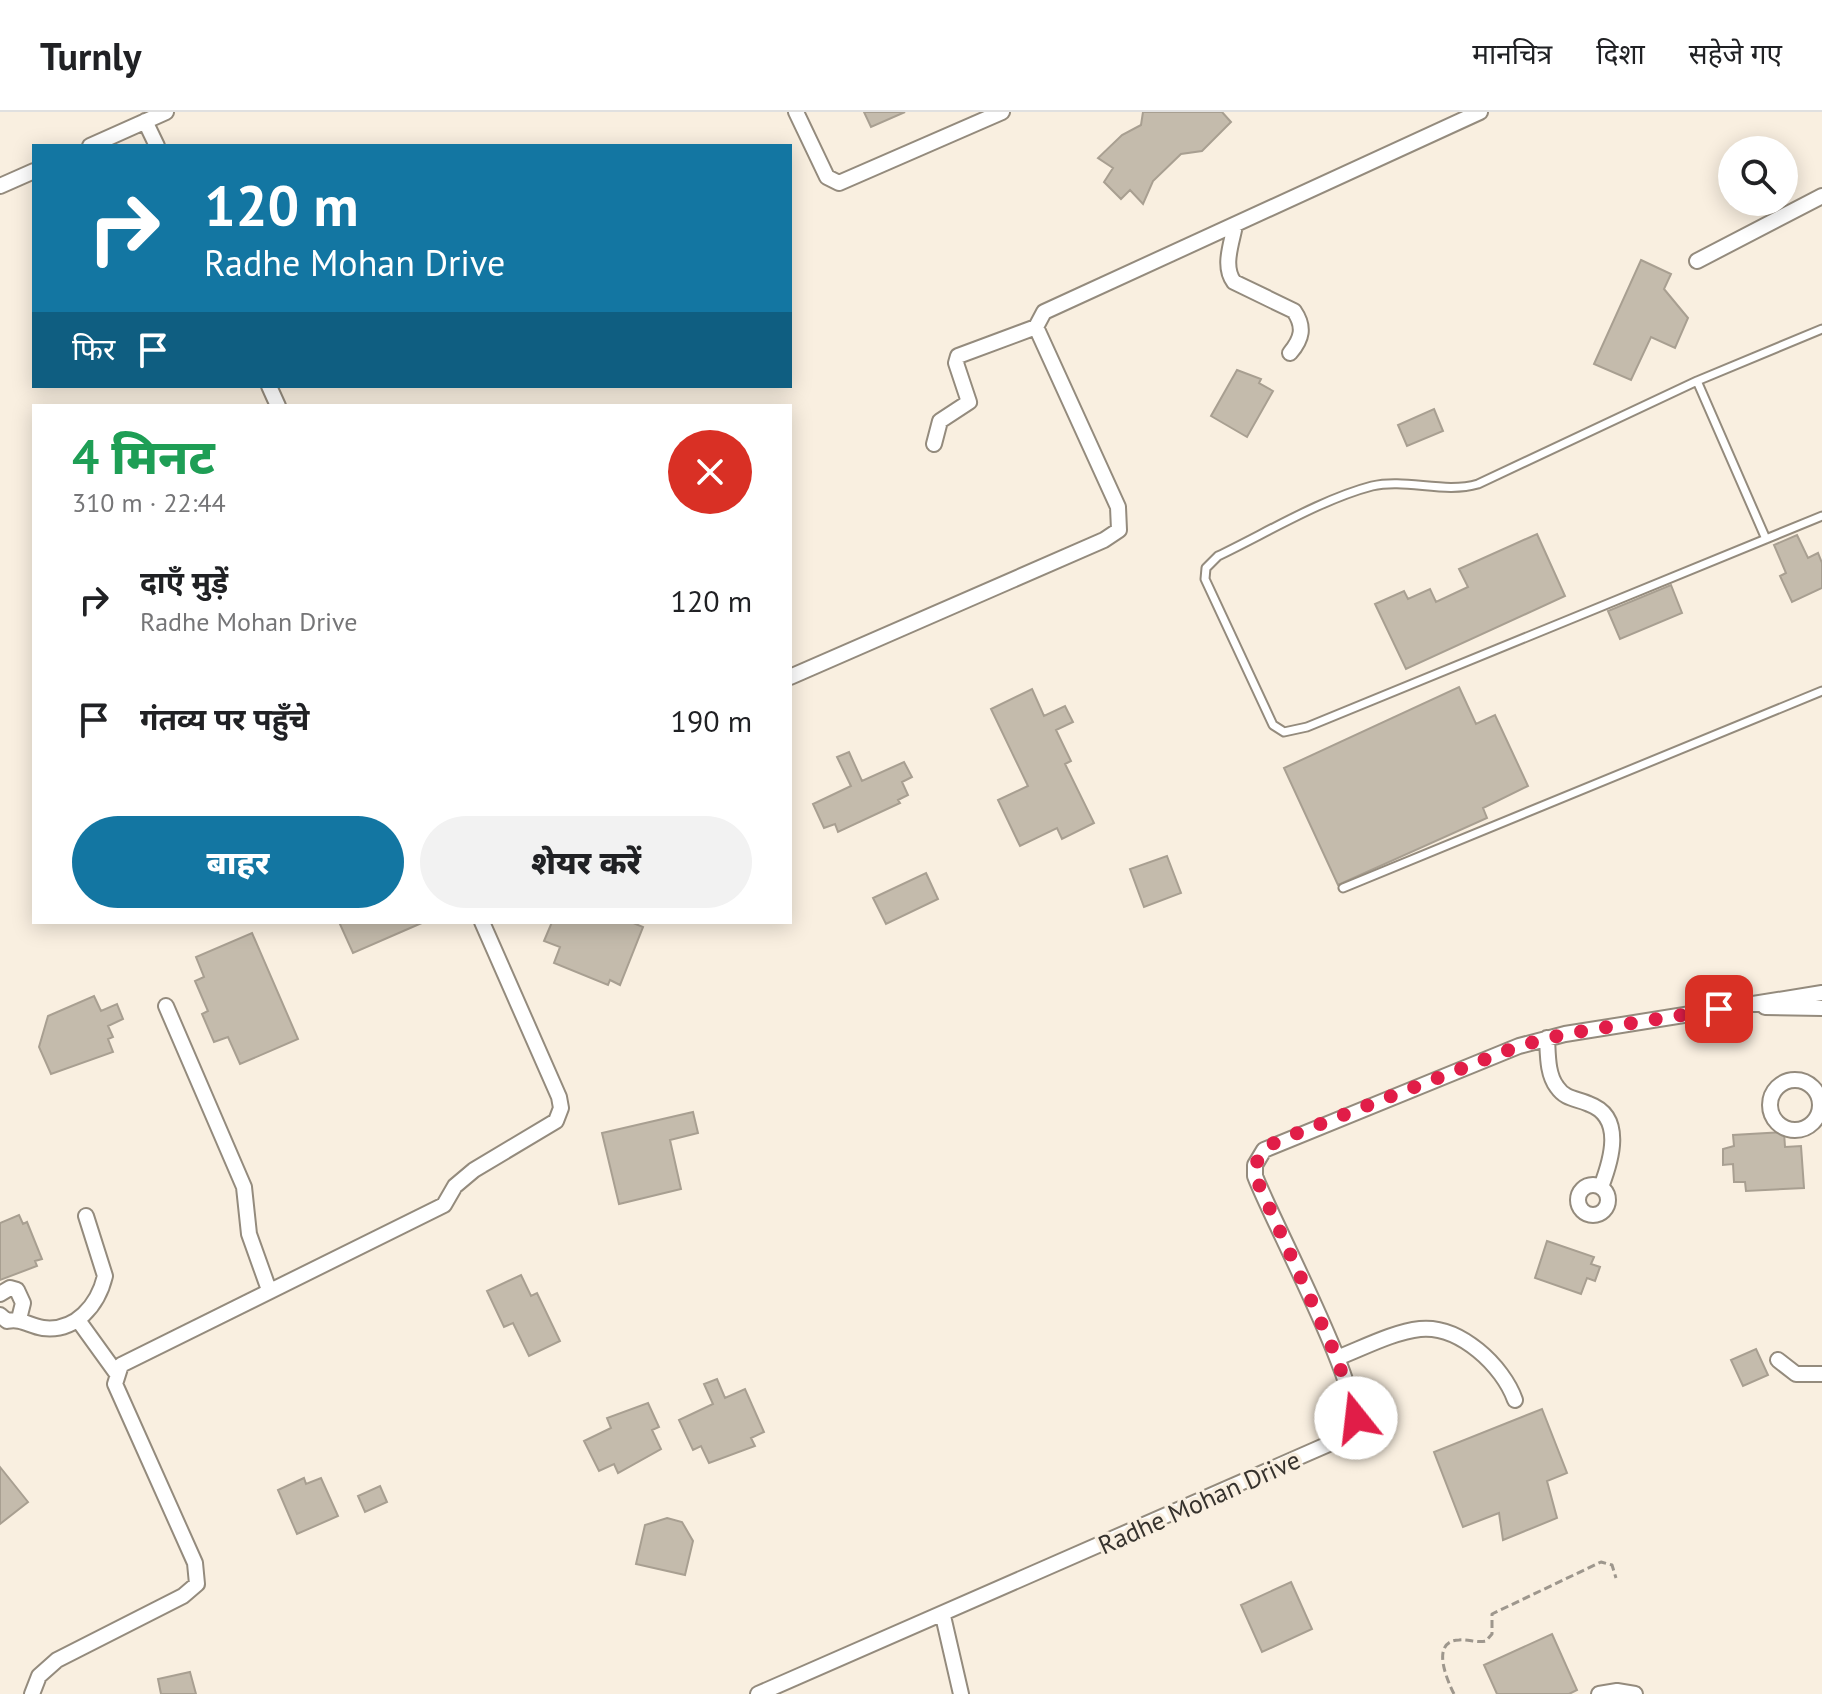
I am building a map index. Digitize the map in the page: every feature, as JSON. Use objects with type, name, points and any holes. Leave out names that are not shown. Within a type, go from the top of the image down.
[{"type":"street","points":[[94,144],[166,112]]},
{"type":"street","points":[[796,112],[827,177],[839,183],[1002,112]]},
{"type":"street","points":[[792,676],[1104,540],[1119,530],[1118,507],[1036,327],[1040,316],[1055,306],[1480,112]]},
{"type":"street","points":[[145,121],[156,144]]},
{"type":"street","points":[[0,186],[32,172]]},
{"type":"street","points":[[1697,261],[1822,196]]},
{"type":"street","points":[[1235,225],[1227,263],[1229,276],[1240,286],[1294,311],[1301,331],[1299,342],[1290,353]]},
{"type":"street","points":[[934,444],[940,421],[969,402],[956,363],[958,356],[1036,327]]},
{"type":"street","points":[[32,1694],[39,1676],[57,1660],[183,1596],[197,1584],[195,1563],[115,1384],[117,1374],[127,1360],[444,1205],[455,1186],[474,1170],[556,1121],[561,1108],[559,1097],[483,924]]},
{"type":"street","name":"Radhe Mohan Drive","points":[[758,1694],[943,1616],[1343,1436],[1353,1426],[1355,1412],[1337,1358],[1255,1176],[1258,1157],[1277,1141],[1547,1038],[1822,993]]},
{"type":"street","points":[[1749,1004],[1791,1010],[1822,1008]]},
{"type":"street","points":[[166,1006],[244,1187],[249,1234],[269,1290]]},
{"type":"street","points":[[1547,1038],[1549,1069],[1558,1089],[1567,1099],[1597,1108],[1610,1127],[1614,1149],[1601,1187]]},
{"type":"street","points":[[0,1315],[7,1321],[19,1319],[45,1329],[78,1320],[98,1300],[105,1276],[86,1216]]},
{"type":"street","points":[[0,1294],[10,1288],[17,1290],[23,1303],[19,1319]]},
{"type":"street","points":[[78,1320],[117,1374]]},
{"type":"street","points":[[1337,1358],[1417,1329],[1439,1331],[1494,1364],[1508,1379],[1515,1400]]},
{"type":"street","points":[[1778,1360],[1796,1374],[1822,1374]]},
{"type":"street","points":[[943,1616],[961,1694]]},
{"type":"street","points":[[1599,1694],[1617,1691],[1635,1694]]},
{"type":"lane","points":[[1822,329],[1697,381],[1478,484],[1464,487],[1386,484],[1343,497],[1218,556],[1209,563],[1204,573],[1208,591],[1273,725],[1284,732],[1307,727],[1822,516]]},
{"type":"lane","points":[[1697,381],[1766,539]]},
{"type":"lane","points":[[1343,888],[1822,691]]},
{"type":"path","points":[[1454,1694],[1442,1656],[1455,1639],[1486,1641],[1492,1634],[1492,1614],[1601,1562],[1612,1565],[1616,1578]]},
{"type":"building","points":[[864,112],[905,112],[871,127]]},
{"type":"building","points":[[1143,112],[1222,112],[1231,122],[1202,151],[1181,154],[1153,181],[1143,204],[1130,190],[1121,199],[1104,182],[1113,168],[1098,158],[1122,135],[1141,125]]},
{"type":"building","points":[[1641,260],[1671,274],[1664,289],[1688,318],[1675,348],[1651,337],[1631,380],[1594,364]]},
{"type":"building","points":[[1237,370],[1261,379],[1259,383],[1273,391],[1247,437],[1211,416]]},
{"type":"building","points":[[1434,409],[1443,431],[1407,446],[1398,425]]},
{"type":"building","points":[[1537,534],[1565,596],[1406,669],[1375,604],[1404,591],[1408,599],[1430,589],[1436,602],[1468,587],[1459,569]]},
{"type":"building","points":[[1797,535],[1808,558],[1818,553],[1822,563],[1822,588],[1792,602],[1780,576],[1786,573],[1774,545]]},
{"type":"building","points":[[1671,585],[1682,613],[1620,639],[1608,611]]},
{"type":"building","points":[[1459,687],[1476,724],[1495,715],[1528,786],[1483,808],[1487,818],[1338,885],[1284,768]]},
{"type":"building","points":[[1032,689],[1044,716],[1065,706],[1073,722],[1056,730],[1071,761],[1065,764],[1094,823],[1062,839],[1057,828],[1020,846],[998,800],[1028,786],[991,709]]},
{"type":"building","points":[[849,752],[862,781],[904,762],[912,777],[902,782],[908,795],[898,800],[900,803],[838,832],[835,824],[824,828],[813,804],[851,786],[837,757]]},
{"type":"building","points":[[1167,856],[1181,893],[1144,907],[1130,869]]},
{"type":"building","points":[[926,873],[938,899],[886,924],[873,898]]},
{"type":"building","points":[[340,924],[419,924],[353,953]]},
{"type":"building","points":[[551,924],[636,924],[643,927],[620,985],[610,980],[608,985],[554,963],[560,947],[544,941]]},
{"type":"building","points":[[252,933],[298,1039],[240,1064],[228,1037],[214,1042],[202,1014],[208,1011],[195,981],[204,977],[196,957]]},
{"type":"building","points":[[94,996],[101,1011],[117,1004],[123,1019],[108,1026],[113,1037],[108,1039],[113,1052],[51,1074],[39,1047],[48,1016]]},
{"type":"building","points":[[693,1112],[698,1133],[670,1140],[681,1189],[619,1204],[602,1133]]},
{"type":"building","points":[[1784,1132],[1785,1147],[1801,1146],[1804,1188],[1746,1191],[1745,1182],[1734,1182],[1733,1164],[1723,1165],[1723,1149],[1734,1146],[1733,1135]]},
{"type":"building","points":[[19,1215],[23,1224],[27,1222],[42,1259],[35,1261],[37,1266],[0,1280],[0,1223]]},
{"type":"building","points":[[1547,1241],[1594,1257],[1591,1264],[1600,1267],[1595,1281],[1587,1278],[1581,1294],[1535,1278]]},
{"type":"building","points":[[521,1275],[531,1296],[537,1293],[560,1341],[529,1356],[513,1323],[504,1327],[487,1291]]},
{"type":"building","points":[[1756,1349],[1768,1375],[1743,1386],[1731,1360]]},
{"type":"building","points":[[717,1379],[725,1398],[745,1389],[764,1432],[751,1438],[755,1446],[709,1463],[701,1446],[693,1450],[679,1420],[713,1404],[704,1384]]},
{"type":"building","points":[[648,1403],[659,1427],[652,1430],[661,1449],[618,1473],[614,1464],[599,1471],[584,1441],[611,1428],[607,1418]]},
{"type":"building","points":[[1542,1409],[1567,1473],[1547,1481],[1557,1518],[1503,1540],[1499,1513],[1463,1527],[1434,1452]]},
{"type":"building","points":[[0,1467],[28,1502],[0,1524]]},
{"type":"building","points":[[304,1478],[306,1484],[321,1478],[338,1516],[297,1534],[278,1490]]},
{"type":"building","points":[[380,1486],[387,1502],[365,1512],[358,1496]]},
{"type":"building","points":[[667,1518],[682,1522],[693,1541],[685,1575],[636,1564],[645,1525]]},
{"type":"building","points":[[1291,1582],[1312,1629],[1262,1652],[1241,1605]]},
{"type":"building","points":[[1552,1634],[1577,1690],[1569,1694],[1497,1694],[1484,1665]]},
{"type":"building","points":[[190,1672],[196,1694],[161,1694],[158,1679]]},
{"type":"route","points":[[1356,1418],[1337,1358],[1255,1176],[1255,1165],[1264,1150],[1277,1141],[1519,1046],[1565,1034],[1719,1009]]}]
